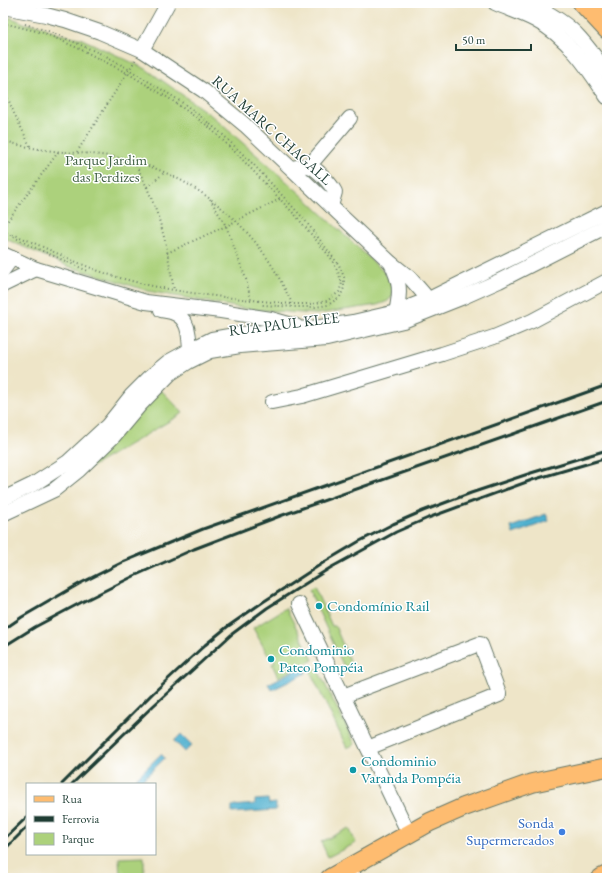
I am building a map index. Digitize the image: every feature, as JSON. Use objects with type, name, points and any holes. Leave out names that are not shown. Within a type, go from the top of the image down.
[{"type":"main road","points":[[582,3],[607,30]]},
{"type":"main road","points":[[330,878],[352,873],[409,834],[430,822],[464,807],[532,783],[607,767]]},
{"type":"main road","points":[[601,878],[607,875]]},
{"type":"street","points":[[142,50],[168,3]]},
{"type":"street","points":[[495,3],[536,20],[554,32],[574,51],[607,97]]},
{"type":"street","points":[[528,3],[546,11],[565,24],[581,39],[607,74]]},
{"type":"street","name":"RUA MARC CHAGALL","points":[[3,7],[46,15],[100,32],[142,50],[204,91],[245,125],[391,263],[410,278],[424,294],[429,305]]},
{"type":"street","points":[[309,166],[350,118]]},
{"type":"street","points":[[292,168],[309,166],[332,185],[335,192],[331,206]]},
{"type":"street","name":"RUA PAUL KLEE","points":[[3,514],[54,490],[79,470],[113,437],[139,406],[171,373],[188,362],[210,351],[240,346],[327,339],[403,321],[429,305],[607,211]]},
{"type":"street","name":"RUA PAUL KLEE","points":[[3,499],[34,484],[68,462],[107,426],[131,396],[150,377],[168,362],[212,339],[240,334],[320,328],[461,298],[607,226]]},
{"type":"street","points":[[3,270],[7,256],[36,269],[146,302],[271,319],[304,329]]},
{"type":"street","name":"RUA MARC CHAGALL","points":[[391,263],[398,280],[399,299],[396,312]]},
{"type":"street","points":[[3,285],[36,269]]},
{"type":"street","points":[[272,402],[302,396],[494,337],[532,321],[607,281]]},
{"type":"street","points":[[146,302],[154,307],[174,313],[183,320],[188,329],[190,350]]},
{"type":"street","points":[[299,604],[409,834]]},
{"type":"street","points":[[343,696],[480,644],[481,645],[499,695],[368,748]]},
{"type":"path","points":[[3,23],[44,33],[128,73],[170,99],[208,126],[296,216],[331,258],[342,283],[339,292],[327,301],[310,304],[292,304],[251,300],[174,290],[151,286],[80,264],[28,240],[3,231]]},
{"type":"path","points":[[24,24],[51,32],[106,56],[177,99],[222,134],[254,165],[304,219],[339,265],[344,277],[344,288],[340,297],[328,305],[315,307],[294,308],[260,304]]},
{"type":"path","points":[[77,152],[142,50]]},
{"type":"path","points":[[3,87],[31,148]]},
{"type":"path","points":[[3,140],[31,148],[109,156],[133,161],[156,169],[194,188],[237,221],[253,239],[280,279],[294,308]]},
{"type":"path","points":[[3,227],[59,151]]},
{"type":"path","points":[[133,161],[144,179],[155,208],[166,244],[174,290]]},
{"type":"path","points":[[147,187],[164,173]]},
{"type":"path","points":[[210,199],[226,226],[246,279],[251,300]]},
{"type":"path","points":[[167,253],[237,221],[280,199]]},
{"type":"path","points":[[3,231],[29,245],[89,271]]},
{"type":"green space","name":"Parque Jardim das Perdizes","points":[[3,17],[12,18],[26,24],[39,25],[58,34],[80,38],[146,69],[212,116],[302,195],[384,272],[392,284],[393,295],[388,301],[377,305],[317,314],[247,309],[148,291],[70,267],[3,237]]},
{"type":"green space","points":[[161,390],[183,413],[81,473]]},
{"type":"green space","points":[[314,587],[332,626],[335,626],[351,664],[344,667],[309,590]]},
{"type":"green space","points":[[286,608],[313,660],[278,677],[272,664],[275,662],[271,654],[268,655],[253,628]]},
{"type":"green space","points":[[317,668],[355,744],[347,748],[310,671]]},
{"type":"green space","points":[[349,828],[356,843],[328,857],[321,842]]},
{"type":"green space","points":[[144,857],[144,878],[120,878],[119,858]]},
{"type":"water","points":[[546,514],[549,521],[513,534],[511,527]]},
{"type":"water","points":[[303,666],[306,673],[272,690],[268,684]]},
{"type":"water","points":[[181,734],[192,745],[185,752],[174,741]]},
{"type":"water","points":[[161,754],[165,758],[139,783],[131,783]]},
{"type":"water","points":[[268,799],[269,804],[276,803],[276,810],[232,813],[232,806],[255,804],[255,800]]},
{"type":"railway","points":[[3,630],[22,617],[79,584],[123,562],[203,529],[607,385]]},
{"type":"railway","points":[[3,647],[35,627],[82,602],[134,576],[194,549],[280,516],[607,401]]},
{"type":"railway","points":[[63,783],[153,693],[205,645],[227,627],[263,602],[326,561],[358,542],[423,511],[531,473],[607,450]]},
{"type":"railway","points":[[73,783],[153,706],[232,634],[267,608],[330,568],[396,532],[428,518],[532,480],[607,458]]},
{"type":"railway","points":[[3,840],[26,818]]},
{"type":"railway","points":[[3,851],[26,828]]},
{"type":"place","name":"Condomínio Rail","points":[[319,606]]},
{"type":"place","name":"Condominio Pateo Pompéia","points":[[271,659]]},
{"type":"place","name":"Condominio Varanda Pompéia","points":[[353,770]]},
{"type":"place","name":"Sonda Supermercados","points":[[562,832]]}]
